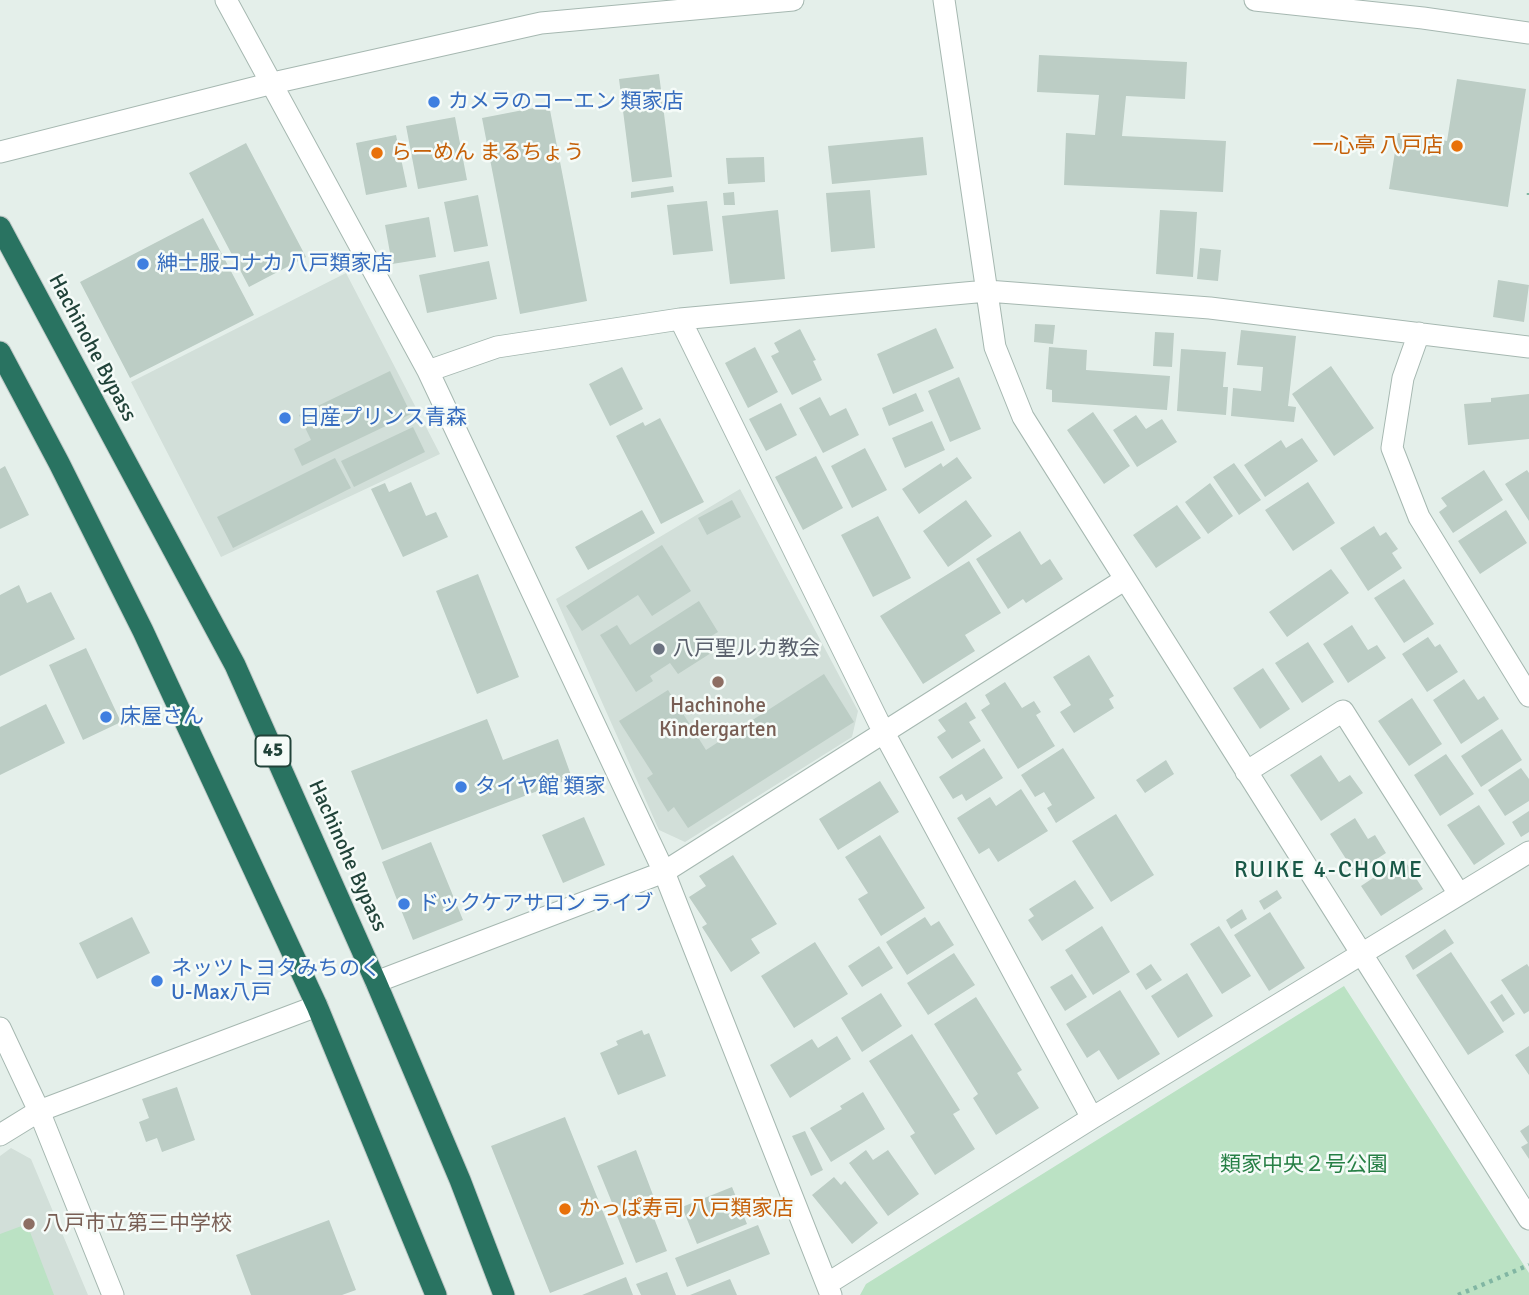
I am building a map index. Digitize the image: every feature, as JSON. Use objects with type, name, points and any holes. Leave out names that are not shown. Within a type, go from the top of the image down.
[{"type":"highway","name":"Hachinohe Bypass","points":[[0,227],[234,665],[376,982],[460,1180],[504,1295]]},
{"type":"highway","points":[[0,352],[143,631],[317,1006],[436,1295]]},
{"type":"street","points":[[226,0],[428,371],[664,872],[829,1290],[1091,1118],[1529,852]]},
{"type":"street","points":[[0,152],[273,83],[541,23],[793,0]]},
{"type":"street","points":[[944,0],[995,347],[1023,417],[1529,1219]]},
{"type":"street","points":[[1255,0],[1420,9],[1529,33]]},
{"type":"street","points":[[428,371],[498,347],[680,319],[987,291],[1210,307],[1529,347]]},
{"type":"street","points":[[680,319],[883,732],[1091,1118]]},
{"type":"street","points":[[1419,334],[1403,378],[1392,448],[1419,517],[1529,696]]},
{"type":"street","points":[[376,982],[664,872],[1124,580]]},
{"type":"street","points":[[1246,772],[1343,711],[1459,894]]},
{"type":"street","points":[[0,1135],[39,1111],[317,1006]]},
{"type":"street","points":[[0,1028],[39,1111],[113,1295]]},
{"type":"path","points":[[1458,1295],[1529,1265]]},
{"type":"shaded area","name":"日産プリンス青森","points":[[346,273],[440,454],[221,557],[131,382]]},
{"type":"shaded area","name":"Hachinohe Kindergarten","points":[[740,489],[858,711],[852,737],[685,842],[659,830],[556,599]]},
{"type":"shaded area","name":"八戸市立第三中学校","points":[[11,1148],[31,1159],[88,1295],[0,1295],[0,1156]]},
{"type":"green space","name":"類家中央２号公園","points":[[1344,986],[1529,1273],[1529,1295],[860,1295],[866,1284]]},
{"type":"green space","points":[[27,1224],[54,1295],[0,1295],[0,1234]]},
{"type":"building","points":[[1039,55],[1187,62],[1185,99],[1126,96],[1122,136],[1226,141],[1223,192],[1064,185],[1066,133],[1095,135],[1099,95],[1037,92]]},
{"type":"building","points":[[659,74],[672,177],[632,182],[619,79]]},
{"type":"building","name":"一心亭 八戸店","points":[[1457,79],[1526,89],[1508,207],[1389,189],[1398,133],[1447,141]]},
{"type":"building","points":[[549,105],[587,301],[520,314],[482,118]]},
{"type":"building","points":[[455,117],[467,180],[418,189],[406,126]]},
{"type":"building","points":[[396,135],[407,187],[366,195],[356,143]]},
{"type":"building","points":[[923,137],[927,175],[832,184],[828,146]]},
{"type":"building","points":[[246,143],[306,257],[249,287],[189,173]]},
{"type":"building","points":[[764,157],[765,182],[728,184],[726,158]]},
{"type":"building","points":[[673,186],[674,192],[631,198],[631,192]]},
{"type":"building","points":[[870,190],[875,248],[831,252],[826,193]]},
{"type":"building","points":[[734,192],[735,205],[724,205],[723,193]]},
{"type":"building","points":[[478,195],[488,246],[454,252],[444,202]]},
{"type":"building","points":[[707,201],[713,251],[673,255],[667,205]]},
{"type":"building","points":[[778,210],[785,279],[730,284],[722,216]]},
{"type":"building","points":[[1160,210],[1197,212],[1193,277],[1156,274]]},
{"type":"building","points":[[429,217],[436,257],[392,264],[385,225]]},
{"type":"building","points":[[203,218],[254,315],[130,378],[80,282]]},
{"type":"building","points":[[1200,248],[1221,250],[1218,281],[1197,279]]},
{"type":"building","points":[[489,261],[497,299],[427,313],[419,275]]},
{"type":"building","points":[[1498,280],[1529,285],[1524,322],[1493,317]]},
{"type":"building","points":[[1035,324],[1055,325],[1053,344],[1034,342]]},
{"type":"building","points":[[936,328],[954,368],[893,394],[877,354]]},
{"type":"building","points":[[800,329],[816,360],[813,361],[822,380],[792,395],[771,356],[779,352],[774,343]]},
{"type":"building","points":[[1241,330],[1296,336],[1288,406],[1296,407],[1294,422],[1231,416],[1233,388],[1261,391],[1263,367],[1237,365]]},
{"type":"building","points":[[1155,332],[1174,333],[1172,367],[1153,366]]},
{"type":"building","points":[[755,347],[778,392],[748,408],[725,363]]},
{"type":"building","points":[[1049,347],[1087,350],[1086,370],[1170,376],[1167,410],[1052,402],[1052,390],[1046,389]]},
{"type":"building","points":[[1181,349],[1226,352],[1223,387],[1228,387],[1226,415],[1177,411]]},
{"type":"building","points":[[1331,366],[1374,428],[1334,456],[1292,394]]},
{"type":"building","points":[[622,367],[643,409],[610,426],[589,384]]},
{"type":"building","points":[[390,371],[411,414],[302,466],[294,449],[311,440],[299,415]]},
{"type":"building","points":[[959,377],[981,429],[950,442],[928,391]]},
{"type":"building","points":[[916,393],[924,411],[889,426],[882,408]]},
{"type":"building","points":[[1529,394],[1529,439],[1468,445],[1464,404],[1491,402],[1491,398]]},
{"type":"building","points":[[820,397],[830,416],[846,408],[859,435],[823,453],[799,408]]},
{"type":"building","points":[[781,403],[797,435],[766,451],[749,419]]},
{"type":"building","points":[[1093,412],[1130,466],[1104,484],[1067,430]]},
{"type":"building","points":[[1136,415],[1146,429],[1162,419],[1177,442],[1137,467],[1113,430]]},
{"type":"building","points":[[660,418],[704,502],[661,524],[616,436],[643,422],[645,426]]},
{"type":"building","points":[[932,421],[945,450],[905,468],[892,438]]},
{"type":"building","points":[[413,427],[425,452],[354,487],[341,461]]},
{"type":"building","points":[[1302,438],[1318,461],[1265,497],[1244,465],[1281,440],[1286,448]]},
{"type":"building","points":[[865,448],[887,490],[852,508],[831,466]]},
{"type":"building","points":[[816,456],[843,508],[803,530],[775,477]]},
{"type":"building","points":[[957,457],[972,478],[919,514],[902,489],[941,463],[943,467]]},
{"type":"building","points":[[335,458],[351,488],[233,548],[217,517]]},
{"type":"building","points":[[1234,463],[1261,500],[1239,515],[1213,477]]},
{"type":"building","points":[[5,466],[29,515],[0,529],[0,469]]},
{"type":"building","points":[[1484,470],[1503,500],[1453,533],[1439,512],[1447,506],[1441,498]]},
{"type":"building","points":[[1527,470],[1529,473],[1529,521],[1505,484]]},
{"type":"building","points":[[411,482],[426,516],[436,512],[448,537],[403,557],[371,489],[385,483],[389,492]]},
{"type":"building","points":[[1308,482],[1335,523],[1293,551],[1265,510]]},
{"type":"building","points":[[1210,483],[1233,516],[1208,534],[1185,502]]},
{"type":"building","points":[[732,500],[741,517],[707,535],[698,518]]},
{"type":"building","points":[[966,500],[992,536],[948,567],[923,531]]},
{"type":"building","points":[[1177,505],[1201,538],[1156,568],[1133,535]]},
{"type":"building","points":[[642,510],[655,533],[588,570],[575,547]]},
{"type":"building","points":[[1506,510],[1527,543],[1480,574],[1458,541]]},
{"type":"building","points":[[878,516],[911,578],[873,597],[841,535]]},
{"type":"building","points":[[1374,526],[1380,536],[1386,532],[1398,549],[1392,553],[1402,568],[1368,591],[1340,548]]},
{"type":"building","points":[[1020,531],[1041,565],[1050,559],[1063,579],[1026,603],[1023,599],[1008,609],[976,559]]},
{"type":"building","points":[[662,545],[691,591],[652,616],[638,595],[582,631],[566,606]]},
{"type":"building","points":[[969,561],[1001,613],[965,635],[975,651],[923,684],[880,616]]},
{"type":"building","points":[[1331,569],[1349,593],[1287,637],[1269,612]]},
{"type":"building","points":[[478,574],[519,677],[477,694],[436,591]]},
{"type":"building","points":[[1404,579],[1434,624],[1404,643],[1374,598]]},
{"type":"building","points":[[19,585],[27,603],[51,592],[75,639],[0,676],[0,595]]},
{"type":"building","name":"八戸聖ルカ教会","points":[[699,601],[718,632],[703,641],[711,653],[678,674],[670,663],[650,676],[653,681],[636,692],[600,635],[617,625],[630,645]]},
{"type":"building","points":[[1352,625],[1368,650],[1377,645],[1386,658],[1348,683],[1323,644]]},
{"type":"building","points":[[1428,637],[1435,647],[1440,644],[1458,672],[1427,692],[1402,654]]},
{"type":"building","points":[[1308,642],[1334,682],[1302,703],[1275,663]]},
{"type":"building","points":[[86,648],[121,722],[83,740],[49,665]]},
{"type":"building","points":[[1089,655],[1114,696],[1109,699],[1114,708],[1074,733],[1060,712],[1071,705],[1053,677]]},
{"type":"building","points":[[1263,668],[1290,709],[1260,729],[1233,688]]},
{"type":"building","points":[[824,674],[854,722],[688,828],[674,807],[668,812],[647,778],[653,774],[619,721],[668,690],[706,750]]},
{"type":"building","points":[[1464,679],[1478,700],[1484,696],[1499,719],[1461,744],[1433,700]]},
{"type":"building","points":[[1005,682],[1022,708],[1034,701],[1041,712],[1036,715],[1055,746],[1018,769],[981,710],[990,704],[985,695]]},
{"type":"building","points":[[1412,698],[1442,744],[1409,766],[1378,721]]},
{"type":"building","points":[[966,702],[976,718],[969,722],[981,741],[952,759],[937,737],[946,731],[938,720]]},
{"type":"building","points":[[46,704],[65,743],[0,775],[0,727]]},
{"type":"building","points":[[487,719],[503,760],[558,739],[572,778],[382,850],[351,771]]},
{"type":"building","points":[[1502,729],[1522,760],[1481,787],[1461,756]]},
{"type":"building","points":[[984,748],[1003,778],[966,801],[962,794],[953,799],[939,777]]},
{"type":"building","points":[[1063,748],[1095,798],[1056,823],[1047,808],[1052,805],[1044,792],[1035,797],[1021,775]]},
{"type":"building","points":[[1446,754],[1474,794],[1440,816],[1414,775]]},
{"type":"building","points":[[1321,755],[1339,782],[1350,775],[1363,793],[1321,821],[1290,775]]},
{"type":"building","points":[[1166,760],[1174,774],[1145,793],[1136,780]]},
{"type":"building","points":[[1521,768],[1529,779],[1529,801],[1505,816],[1488,790]]},
{"type":"building","points":[[880,781],[899,812],[838,850],[819,819]]},
{"type":"building","points":[[1021,789],[1048,831],[998,862],[989,848],[979,854],[957,818],[990,797],[996,806]]},
{"type":"building","points":[[1479,805],[1505,844],[1474,865],[1447,825]]},
{"type":"building","points":[[1529,811],[1529,832],[1521,837],[1512,822]]},
{"type":"building","points":[[1116,814],[1154,875],[1111,902],[1072,841]]},
{"type":"building","points":[[584,817],[605,865],[563,883],[542,835]]},
{"type":"building","points":[[1355,818],[1368,839],[1375,835],[1386,853],[1355,873],[1330,834]]},
{"type":"building","points":[[880,835],[925,908],[881,936],[858,899],[868,893],[845,857]]},
{"type":"building","points":[[431,842],[463,920],[413,940],[382,862]]},
{"type":"building","points":[[733,855],[777,924],[751,939],[760,953],[731,972],[702,927],[707,924],[689,897],[706,886],[699,876]]},
{"type":"building","points":[[1403,858],[1423,889],[1381,916],[1361,886]]},
{"type":"building","points":[[1075,880],[1094,908],[1042,941],[1028,920],[1034,916],[1029,909]]},
{"type":"building","points":[[1277,890],[1282,898],[1264,910],[1259,901]]},
{"type":"building","points":[[1242,909],[1247,919],[1231,929],[1226,920]]},
{"type":"building","points":[[1270,912],[1305,968],[1269,991],[1234,935]]},
{"type":"building","points":[[132,917],[150,953],[97,979],[79,943]]},
{"type":"building","points":[[925,917],[931,926],[939,921],[954,945],[907,975],[886,942]]},
{"type":"building","points":[[1102,926],[1130,972],[1093,995],[1065,950]]},
{"type":"building","points":[[1219,926],[1251,976],[1222,994],[1190,944]]},
{"type":"building","points":[[1445,929],[1454,943],[1413,970],[1405,956]]},
{"type":"building","points":[[815,942],[848,994],[794,1028],[761,976]]},
{"type":"building","points":[[879,946],[893,968],[862,987],[848,966]]},
{"type":"building","points":[[1451,952],[1504,1032],[1468,1055],[1416,975]]},
{"type":"building","points":[[954,953],[975,985],[928,1015],[907,983]]},
{"type":"building","points":[[1151,964],[1162,980],[1146,990],[1136,974]]},
{"type":"building","points":[[1527,964],[1529,1011],[1524,1014],[1501,980]]},
{"type":"building","points":[[1187,973],[1213,1016],[1178,1038],[1151,996]]},
{"type":"building","points":[[1072,974],[1087,997],[1065,1011],[1050,987]]},
{"type":"building","points":[[1120,990],[1160,1054],[1118,1080],[1099,1050],[1087,1058],[1066,1024]]},
{"type":"building","points":[[881,993],[902,1026],[862,1052],[841,1018]]},
{"type":"building","points":[[1502,994],[1515,1014],[1503,1022],[1490,1002]]},
{"type":"building","points":[[976,997],[1022,1070],[1017,1073],[1039,1108],[996,1135],[973,1098],[978,1094],[934,1024]]},
{"type":"building","points":[[642,1030],[644,1035],[649,1033],[666,1076],[618,1095],[600,1053],[618,1045],[616,1041]]},
{"type":"building","points":[[912,1034],[960,1110],[953,1114],[975,1149],[935,1175],[910,1136],[915,1133],[869,1061]]},
{"type":"building","points":[[837,1036],[851,1059],[790,1098],[770,1065],[812,1039],[818,1048]]},
{"type":"building","points":[[1529,1046],[1529,1075],[1515,1055]]},
{"type":"building","points":[[177,1087],[195,1140],[162,1152],[157,1138],[146,1142],[139,1122],[149,1118],[142,1099]]},
{"type":"building","points":[[863,1092],[885,1129],[831,1162],[810,1128],[842,1109],[840,1106]]},
{"type":"building","points":[[565,1117],[624,1264],[550,1293],[491,1146]]},
{"type":"building","points":[[1529,1125],[1529,1159],[1521,1147],[1528,1143],[1520,1131]]},
{"type":"building","points":[[805,1131],[823,1170],[811,1176],[792,1136]]},
{"type":"building","points":[[636,1150],[653,1195],[615,1210],[597,1166]]},
{"type":"building","points":[[866,1150],[873,1160],[888,1150],[919,1194],[888,1216],[849,1163]]},
{"type":"building","points":[[834,1177],[841,1185],[845,1181],[878,1223],[852,1244],[812,1195]]},
{"type":"building","points":[[732,1187],[747,1224],[697,1244],[682,1207]]},
{"type":"building","points":[[648,1203],[667,1251],[636,1263],[617,1216]]},
{"type":"building","points":[[329,1220],[356,1290],[342,1295],[251,1295],[236,1255]]},
{"type":"building","points":[[758,1225],[770,1254],[687,1287],[675,1258]]},
{"type":"building","points":[[667,1272],[676,1295],[641,1295],[636,1284]]},
{"type":"building","points":[[626,1277],[633,1295],[582,1295]]},
{"type":"building","points":[[730,1279],[737,1295],[690,1295]]},
{"type":"place","name":"カメラのコーエン 類家店","points":[[434,102]]},
{"type":"place","name":"一心亭 八戸店","points":[[1457,146]]},
{"type":"place","name":"らーめん まるちょう","points":[[377,153]]},
{"type":"place","name":"紳士服コナカ 八戸類家店","points":[[143,264]]},
{"type":"place","name":"日産プリンス青森","points":[[285,418]]},
{"type":"place","name":"八戸聖ルカ教会","points":[[659,649]]},
{"type":"place","name":"Hachinohe Kindergarten","points":[[718,682]]},
{"type":"place","name":"床屋さん","points":[[106,717]]},
{"type":"place","name":"タイヤ館 類家","points":[[461,787]]},
{"type":"place","name":"ドックケアサロン ライブ","points":[[404,904]]},
{"type":"place","name":"ネッツトヨタみちのく U-Max八戸","points":[[157,981]]},
{"type":"place","name":"かっぱ寿司 八戸類家店","points":[[565,1209]]},
{"type":"place","name":"八戸市立第三中学校","points":[[29,1224]]},
{"type":"district","name":"RUIKE 4-CHOME","points":[[1329,871]]}]
